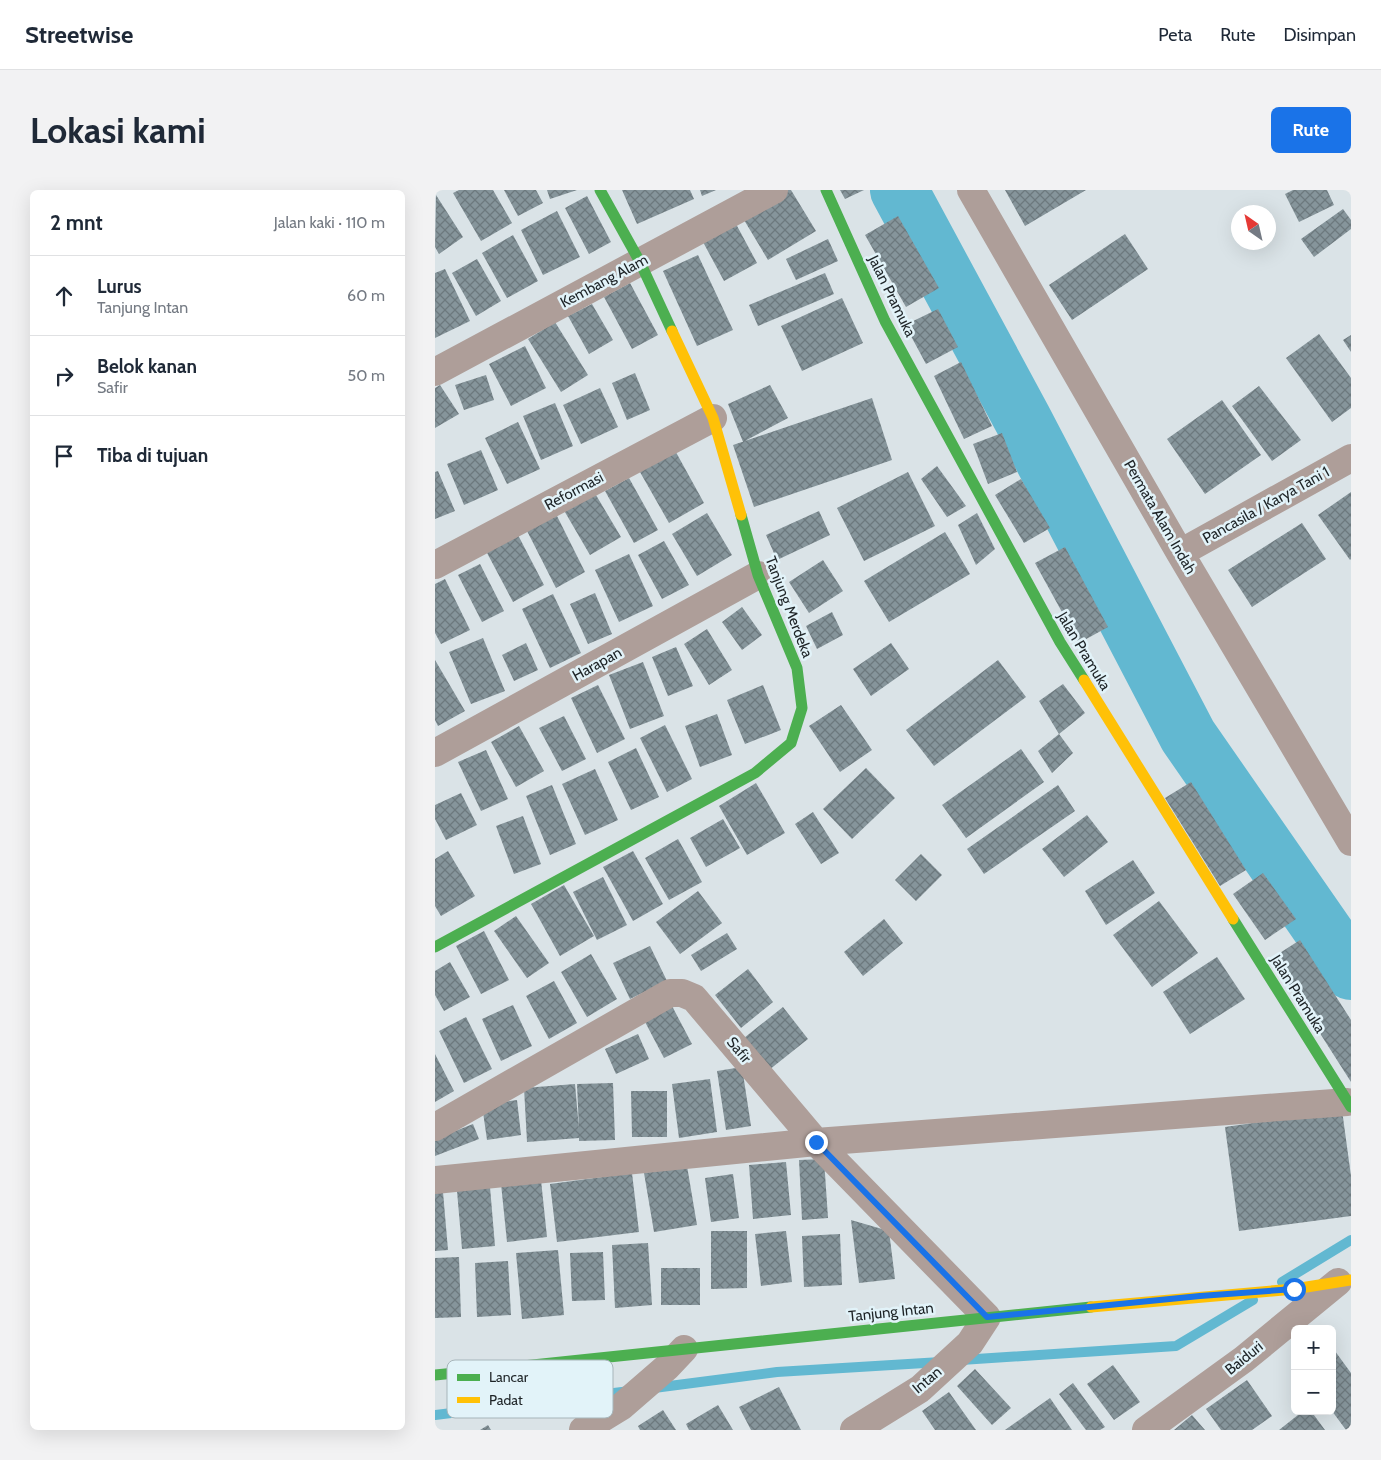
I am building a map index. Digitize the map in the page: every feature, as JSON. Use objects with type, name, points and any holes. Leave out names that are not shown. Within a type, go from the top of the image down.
[{"type":"street","name":"Tanjung Merdeka","points":[[435,947],[755,773],[791,743],[802,708],[797,668],[758,575],[713,418],[640,262],[600,190]]},
{"type":"street","name":"Kembang Alam","points":[[435,372],[774,190]]},
{"type":"street","name":"Jalan Pramuka","points":[[826,190],[885,321],[1061,642],[1349,1105]]},
{"type":"street","name":"Permata Alam Indah","points":[[971,190],[1180,553],[1351,842]]},
{"type":"street","name":"Reformasi","points":[[435,564],[713,418]]},
{"type":"street","name":"Pancasila / Karya Tani 1","points":[[1180,553],[1351,458]]},
{"type":"street","name":"Harapan","points":[[435,753],[758,575]]},
{"type":"street","name":"Safir","points":[[435,1127],[670,993],[681,993],[694,998],[816,1142],[987,1317]]},
{"type":"street","points":[[435,1180],[816,1142],[1349,1105]]},
{"type":"street","name":"Tanjung Intan","points":[[613,1362],[675,1358],[987,1317],[1200,1296],[1294,1289],[1339,1282]]},
{"type":"street","name":"Baiduri","points":[[1146,1430],[1244,1360],[1339,1282]]},
{"type":"street","name":"Intan","points":[[854,1430],[920,1389],[969,1343],[987,1317]]},
{"type":"street","points":[[613,1412],[622,1406],[675,1358]]},
{"type":"street","points":[[583,1430],[602,1418]]},
{"type":"building","points":[[459,190],[493,190],[512,223],[481,241],[453,193]]},
{"type":"building","points":[[504,190],[536,190],[543,203],[518,216]]},
{"type":"building","points":[[547,190],[577,190],[550,199]]},
{"type":"building","points":[[622,190],[690,190],[694,199],[637,224]]},
{"type":"building","points":[[700,190],[716,190],[702,196]]},
{"type":"building","points":[[782,190],[791,190],[816,231],[768,260],[741,215]]},
{"type":"building","points":[[840,190],[864,190],[845,199]]},
{"type":"building","points":[[1005,190],[1086,190],[1025,226]]},
{"type":"building","points":[[1293,190],[1327,190],[1334,205],[1299,222],[1285,194]]},
{"type":"building","points":[[436,195],[463,237],[439,254],[435,247]]},
{"type":"building","points":[[587,196],[611,242],[589,254],[565,208]]},
{"type":"building","points":[[1343,209],[1351,220],[1351,229],[1314,257],[1301,239]]},
{"type":"building","points":[[557,211],[580,257],[543,275],[521,230]]},
{"type":"building","points":[[898,216],[939,288],[906,307],[865,235]]},
{"type":"building","points":[[736,224],[757,263],[724,281],[703,242]]},
{"type":"building","points":[[1125,234],[1148,269],[1072,320],[1049,285]]},
{"type":"building","points":[[513,235],[538,281],[507,298],[482,253]]},
{"type":"building","points":[[828,239],[838,261],[796,280],[786,259]]},
{"type":"building","points":[[698,255],[733,330],[697,346],[663,271]]},
{"type":"building","points":[[477,259],[501,301],[476,316],[452,273]]},
{"type":"building","points":[[445,269],[470,321],[435,338],[435,273]]},
{"type":"building","points":[[825,273],[834,294],[758,326],[749,305]]},
{"type":"building","points":[[630,283],[658,335],[632,349],[604,297]]},
{"type":"building","points":[[842,298],[863,343],[802,371],[781,326]]},
{"type":"building","points":[[592,304],[613,340],[589,354],[568,316]]},
{"type":"building","points":[[938,309],[958,347],[926,364],[905,325]]},
{"type":"building","points":[[555,322],[588,375],[561,392],[528,339]]},
{"type":"building","points":[[1319,334],[1351,378],[1351,408],[1332,422],[1286,358]]},
{"type":"building","points":[[1351,335],[1351,352],[1343,340]]},
{"type":"building","points":[[525,346],[546,388],[511,406],[489,364]]},
{"type":"building","points":[[961,362],[992,426],[964,439],[934,376]]},
{"type":"building","points":[[635,373],[650,410],[627,420],[612,383]]},
{"type":"building","points":[[486,375],[494,400],[464,410],[455,385]]},
{"type":"building","points":[[440,385],[459,414],[435,428],[435,388]]},
{"type":"building","points":[[770,385],[788,418],[743,442],[728,404]]},
{"type":"building","points":[[1259,386],[1301,440],[1272,461],[1232,406]]},
{"type":"building","points":[[600,388],[618,427],[581,444],[563,405]]},
{"type":"building","points":[[872,398],[892,460],[754,507],[733,445]]},
{"type":"building","points":[[1222,400],[1261,455],[1205,494],[1167,439]]},
{"type":"building","points":[[555,403],[573,446],[541,460],[523,416]]},
{"type":"building","points":[[518,422],[540,469],[507,484],[485,438]]},
{"type":"building","points":[[1002,433],[1017,472],[988,484],[973,444]]},
{"type":"building","points":[[672,445],[704,503],[669,523],[636,465]]},
{"type":"building","points":[[481,450],[498,490],[464,505],[447,464]]},
{"type":"building","points":[[937,466],[966,506],[947,517],[921,479]]},
{"type":"building","points":[[438,471],[455,511],[435,519],[435,472]]},
{"type":"building","points":[[908,472],[935,526],[864,561],[837,508]]},
{"type":"building","points":[[629,478],[658,530],[634,543],[605,491]]},
{"type":"building","points":[[1021,479],[1050,528],[1024,543],[995,495]]},
{"type":"building","points":[[593,490],[621,537],[590,555],[562,507]]},
{"type":"building","points":[[1351,492],[1351,559],[1350,560],[1318,515]]},
{"type":"building","points":[[554,510],[585,572],[556,588],[524,525]]},
{"type":"building","points":[[819,511],[830,535],[777,560],[766,535]]},
{"type":"building","points":[[707,513],[732,555],[697,576],[672,534]]},
{"type":"building","points":[[977,513],[995,549],[976,565],[958,525]]},
{"type":"building","points":[[1302,523],[1326,559],[1252,607],[1228,570]]},
{"type":"building","points":[[945,532],[970,574],[889,622],[864,581]]},
{"type":"building","points":[[518,535],[544,585],[513,602],[486,551]]},
{"type":"building","points":[[664,541],[689,585],[662,599],[638,555]]},
{"type":"building","points":[[1065,547],[1108,627],[1079,643],[1035,563]]},
{"type":"building","points":[[629,554],[653,606],[619,622],[595,570]]},
{"type":"building","points":[[823,560],[843,591],[809,613],[789,582]]},
{"type":"building","points":[[480,564],[504,611],[482,622],[458,575]]},
{"type":"building","points":[[445,579],[470,630],[441,644],[435,633],[435,584]]},
{"type":"building","points":[[595,593],[612,634],[588,644],[570,604]]},
{"type":"building","points":[[553,594],[581,653],[550,668],[522,609]]},
{"type":"building","points":[[742,607],[762,635],[742,650],[722,622]]},
{"type":"building","points":[[832,612],[843,635],[817,649],[806,626]]},
{"type":"building","points":[[707,629],[732,670],[709,685],[684,644]]},
{"type":"building","points":[[483,638],[505,691],[471,704],[449,652]]},
{"type":"building","points":[[526,643],[538,670],[514,681],[502,655]]},
{"type":"building","points":[[891,643],[909,669],[871,696],[853,669]]},
{"type":"building","points":[[676,647],[693,686],[668,696],[652,657]]},
{"type":"building","points":[[435,660],[465,711],[438,726],[435,720]]},
{"type":"building","points":[[998,660],[1026,697],[934,766],[906,730]]},
{"type":"building","points":[[643,662],[664,716],[630,729],[609,675]]},
{"type":"building","points":[[1063,684],[1085,713],[1059,734],[1039,701]]},
{"type":"building","points":[[598,685],[625,739],[597,753],[571,698]]},
{"type":"building","points":[[763,685],[781,730],[745,744],[727,700]]},
{"type":"building","points":[[841,705],[872,750],[840,772],[809,726]]},
{"type":"building","points":[[717,714],[732,755],[700,767],[685,726]]},
{"type":"building","points":[[564,716],[586,759],[562,771],[539,728]]},
{"type":"building","points":[[665,725],[692,779],[667,792],[640,738]]},
{"type":"building","points":[[519,726],[544,771],[516,787],[491,742]]},
{"type":"building","points":[[1059,734],[1073,753],[1052,773],[1038,751]]},
{"type":"building","points":[[636,748],[659,797],[631,810],[608,762]]},
{"type":"building","points":[[1021,749],[1044,782],[966,838],[942,805]]},
{"type":"building","points":[[486,750],[508,799],[481,811],[458,762]]},
{"type":"building","points":[[866,768],[895,798],[852,839],[823,809]]},
{"type":"building","points":[[595,769],[618,820],[585,835],[562,784]]},
{"type":"building","points":[[1191,782],[1246,870],[1220,886],[1165,798]]},
{"type":"building","points":[[756,783],[785,833],[747,855],[719,806]]},
{"type":"building","points":[[552,785],[576,844],[550,855],[526,796]]},
{"type":"building","points":[[1058,785],[1075,811],[984,874],[967,849]]},
{"type":"building","points":[[461,793],[477,825],[446,840],[435,819],[435,805]]},
{"type":"building","points":[[813,812],[839,853],[821,864],[795,824]]},
{"type":"building","points":[[1087,815],[1108,842],[1064,877],[1042,849]]},
{"type":"building","points":[[523,816],[541,864],[514,874],[496,826]]},
{"type":"building","points":[[723,819],[740,848],[706,867],[690,838]]},
{"type":"building","points":[[678,839],[702,882],[669,900],[645,858]]},
{"type":"building","points":[[448,851],[475,896],[441,916],[435,906],[435,859]]},
{"type":"building","points":[[633,851],[663,904],[633,921],[603,867]]},
{"type":"building","points":[[921,854],[942,875],[916,901],[895,880]]},
{"type":"building","points":[[1133,860],[1155,893],[1106,925],[1085,891]]},
{"type":"building","points":[[1263,873],[1296,919],[1265,940],[1233,894]]},
{"type":"building","points":[[603,877],[627,925],[597,940],[573,892]]},
{"type":"building","points":[[564,885],[594,936],[560,956],[531,904]]},
{"type":"building","points":[[698,891],[722,923],[680,954],[656,922]]},
{"type":"building","points":[[1159,901],[1198,953],[1152,987],[1113,935]]},
{"type":"building","points":[[516,916],[549,963],[527,978],[494,931]]},
{"type":"building","points":[[884,919],[903,943],[863,976],[844,952]]},
{"type":"building","points":[[484,931],[509,980],[481,994],[456,946]]},
{"type":"building","points":[[727,933],[737,949],[701,971],[691,955]]},
{"type":"building","points":[[1300,940],[1351,1020],[1351,1082],[1272,958]]},
{"type":"building","points":[[650,946],[667,981],[630,999],[613,963]]},
{"type":"building","points":[[591,954],[617,999],[587,1017],[561,972]]},
{"type":"building","points":[[1217,957],[1245,999],[1190,1034],[1163,992]]},
{"type":"building","points":[[450,962],[470,997],[444,1011],[435,995],[435,971]]},
{"type":"building","points":[[748,969],[773,1002],[741,1028],[715,995]]},
{"type":"building","points":[[554,981],[577,1023],[549,1039],[526,996]]},
{"type":"building","points":[[513,1005],[532,1046],[501,1061],[482,1019]]},
{"type":"building","points":[[672,1006],[692,1044],[664,1058],[644,1020]]},
{"type":"building","points":[[783,1007],[808,1039],[769,1070],[744,1038]]},
{"type":"building","points":[[466,1017],[492,1069],[464,1083],[439,1031]]},
{"type":"building","points":[[638,1034],[649,1059],[616,1074],[605,1049]]},
{"type":"building","points":[[435,1054],[454,1091],[435,1102]]},
{"type":"building","points":[[742,1067],[751,1126],[726,1130],[717,1071]]},
{"type":"building","points":[[710,1079],[717,1132],[679,1138],[672,1084]]},
{"type":"building","points":[[613,1083],[615,1140],[579,1141],[579,1138],[527,1142],[524,1088],[575,1084],[579,1129],[577,1084]]},
{"type":"building","points":[[631,1091],[667,1091],[667,1137],[632,1137]]},
{"type":"building","points":[[517,1100],[521,1135],[487,1140],[482,1105]]},
{"type":"building","points":[[1342,1110],[1351,1176],[1351,1216],[1239,1231],[1225,1127]]},
{"type":"building","points":[[473,1124],[479,1139],[435,1156],[435,1139]]},
{"type":"building","points":[[824,1159],[828,1218],[802,1220],[799,1160]]},
{"type":"building","points":[[786,1162],[791,1215],[753,1219],[749,1165]]},
{"type":"building","points":[[687,1166],[697,1225],[654,1232],[644,1173]]},
{"type":"building","points":[[632,1173],[639,1232],[557,1242],[550,1184]]},
{"type":"building","points":[[733,1174],[739,1218],[711,1222],[705,1178]]},
{"type":"building","points":[[541,1180],[547,1237],[507,1242],[501,1184]]},
{"type":"building","points":[[490,1187],[495,1246],[462,1249],[457,1191]]},
{"type":"building","points":[[443,1192],[448,1250],[435,1251],[435,1193]]},
{"type":"building","points":[[851,1220],[889,1231],[895,1279],[859,1283]]},
{"type":"building","points":[[711,1231],[747,1231],[747,1288],[711,1289]]},
{"type":"building","points":[[786,1231],[792,1282],[761,1286],[755,1234]]},
{"type":"building","points":[[840,1234],[842,1285],[804,1287],[802,1236]]},
{"type":"building","points":[[648,1243],[652,1305],[615,1308],[612,1245]]},
{"type":"building","points":[[558,1250],[564,1315],[522,1319],[516,1253]]},
{"type":"building","points":[[603,1252],[605,1300],[572,1301],[570,1253]]},
{"type":"building","points":[[459,1257],[461,1317],[435,1318],[435,1258]]},
{"type":"building","points":[[508,1261],[511,1315],[477,1317],[475,1263]]},
{"type":"building","points":[[661,1268],[700,1268],[700,1305],[661,1305]]},
{"type":"building","points":[[1336,1352],[1351,1373],[1351,1430],[1346,1430],[1335,1415]]},
{"type":"building","points":[[1113,1365],[1140,1402],[1114,1420],[1087,1384]]},
{"type":"building","points":[[975,1369],[1011,1408],[992,1425],[957,1386]]},
{"type":"building","points":[[1247,1380],[1272,1416],[1252,1430],[1221,1430],[1206,1409]]},
{"type":"building","points":[[1073,1383],[1105,1427],[1100,1430],[1086,1430],[1059,1394]]},
{"type":"building","points":[[779,1387],[801,1430],[751,1430],[739,1407]]},
{"type":"building","points":[[949,1392],[976,1430],[935,1430],[922,1411]]},
{"type":"building","points":[[1050,1398],[1072,1430],[1005,1430]]},
{"type":"building","points":[[718,1405],[733,1430],[689,1430],[686,1424]]},
{"type":"building","points":[[663,1410],[676,1430],[640,1430],[638,1426]]},
{"type":"building","points":[[1192,1415],[1205,1430],[1174,1430]]},
{"type":"building","points":[[1298,1415],[1314,1415],[1325,1430],[1279,1430]]},
{"type":"building","points":[[488,1425],[491,1430],[480,1430]]},
{"type":"waterway","points":[[899,190],[1023,420],[1188,736],[1351,971]]},
{"type":"waterway","points":[[1282,1282],[1351,1240]]},
{"type":"waterway","points":[[961,1360],[1176,1346],[1253,1300]]},
{"type":"waterway","points":[[654,1388],[777,1372],[941,1362]]},
{"type":"waterway","points":[[613,1393],[630,1391]]},
{"type":"waterway","points":[[435,1415],[447,1414]]},
{"type":"traffic: fast","points":[[600,190],[640,262],[672,331]]},
{"type":"traffic: fast","points":[[826,190],[885,321],[1060,642],[1084,680]]},
{"type":"traffic: fast","points":[[435,947],[755,773],[791,743],[802,708],[797,668],[758,575],[741,515]]},
{"type":"traffic: fast","points":[[1233,919],[1351,1107]]},
{"type":"traffic: fast","points":[[580,1360],[1091,1307]]},
{"type":"traffic: fast","points":[[435,1375],[447,1374]]},
{"type":"traffic: slow","points":[[672,331],[713,418],[741,515]]},
{"type":"traffic: slow","points":[[1084,680],[1233,919]]},
{"type":"traffic: slow","points":[[1091,1307],[1294,1289],[1351,1280]]},
{"type":"route","points":[[816,1142],[987,1317],[1200,1296],[1294,1289]]}]
